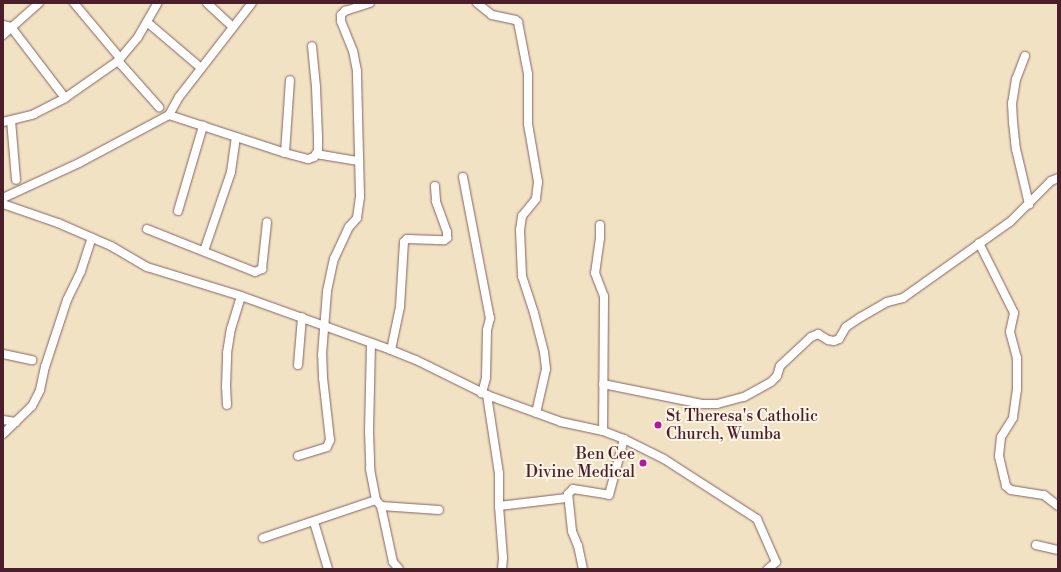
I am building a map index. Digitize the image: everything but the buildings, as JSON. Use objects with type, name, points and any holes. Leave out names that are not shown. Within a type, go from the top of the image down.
[{"type":"street","points":[[3,35],[7,26],[39,3]]},
{"type":"street","points":[[74,3],[119,60],[159,107]]},
{"type":"street","points":[[3,122],[34,114],[65,98],[119,60],[147,22],[158,3]]},
{"type":"street","points":[[207,3],[233,27]]},
{"type":"street","points":[[3,198],[79,163],[169,115],[179,97],[252,3]]},
{"type":"street","points":[[298,456],[327,447],[330,440],[323,378],[324,325],[328,284],[334,259],[349,227],[358,215],[360,197],[358,161],[358,71],[353,51],[341,21],[341,15],[345,11],[370,3]]},
{"type":"street","points":[[476,3],[492,15],[518,22],[528,74],[528,124],[538,182],[536,199],[522,216],[520,230],[522,276],[534,313],[544,352],[546,369],[536,413]]},
{"type":"street","points":[[147,22],[202,68]]},
{"type":"street","points":[[7,26],[65,98]]},
{"type":"street","points":[[169,115],[285,153],[308,159],[318,151],[316,87],[312,46]]},
{"type":"street","points":[[1025,56],[1016,79],[1012,103],[1016,148],[1029,204]]},
{"type":"street","points":[[285,153],[290,80]]},
{"type":"street","points":[[11,120],[16,180]]},
{"type":"street","points":[[178,211],[203,126]]},
{"type":"street","points":[[204,251],[230,172],[236,137]]},
{"type":"street","points":[[316,154],[358,161]]},
{"type":"street","points":[[463,177],[490,318],[487,330],[486,378],[484,394],[500,472],[499,506],[503,558],[502,569]]},
{"type":"street","points":[[603,384],[702,404],[717,404],[744,397],[771,382],[777,376],[780,366],[811,337],[818,334],[828,340],[834,341],[839,339],[846,327],[861,316],[888,302],[903,298],[1010,222],[1056,181]]},
{"type":"street","points":[[391,350],[400,306],[404,242],[407,239],[444,240],[446,238],[447,232],[436,201],[436,186]]},
{"type":"street","points":[[3,204],[58,223],[111,246],[147,267],[241,296],[302,317],[416,360],[484,394],[561,422],[604,431],[624,439],[664,459],[757,519],[776,562],[768,569]]},
{"type":"street","points":[[148,229],[255,272],[262,269],[267,222]]},
{"type":"street","points":[[600,225],[600,238],[595,273],[604,296],[604,431]]},
{"type":"street","points":[[3,434],[32,406],[40,390],[45,377],[45,367],[65,306],[81,271],[92,238]]},
{"type":"street","points":[[978,244],[1014,313],[1010,332],[1017,358],[1017,389],[1013,418],[1001,437],[999,456],[1006,486],[1011,490],[1044,495],[1058,506]]},
{"type":"street","points":[[227,405],[227,353],[231,329],[241,296]]},
{"type":"street","points":[[298,365],[302,317]]},
{"type":"street","points":[[371,343],[369,431],[370,469],[393,562],[399,569]]},
{"type":"street","points":[[3,354],[32,360]]},
{"type":"street","points":[[3,420],[16,422]]},
{"type":"street","points":[[582,569],[578,546],[572,531],[567,498],[570,491],[573,489],[609,495],[624,439]]},
{"type":"street","points":[[499,506],[567,498]]},
{"type":"street","points":[[263,538],[379,503],[439,510]]},
{"type":"street","points":[[314,522],[328,569]]},
{"type":"street","points":[[1036,545],[1058,550]]},
{"type":"place","name":"St Theresa's Catholic Church, Wumba","points":[[658,425]]},
{"type":"place","name":"Ben Cee Divine Medical","points":[[643,463]]}]
